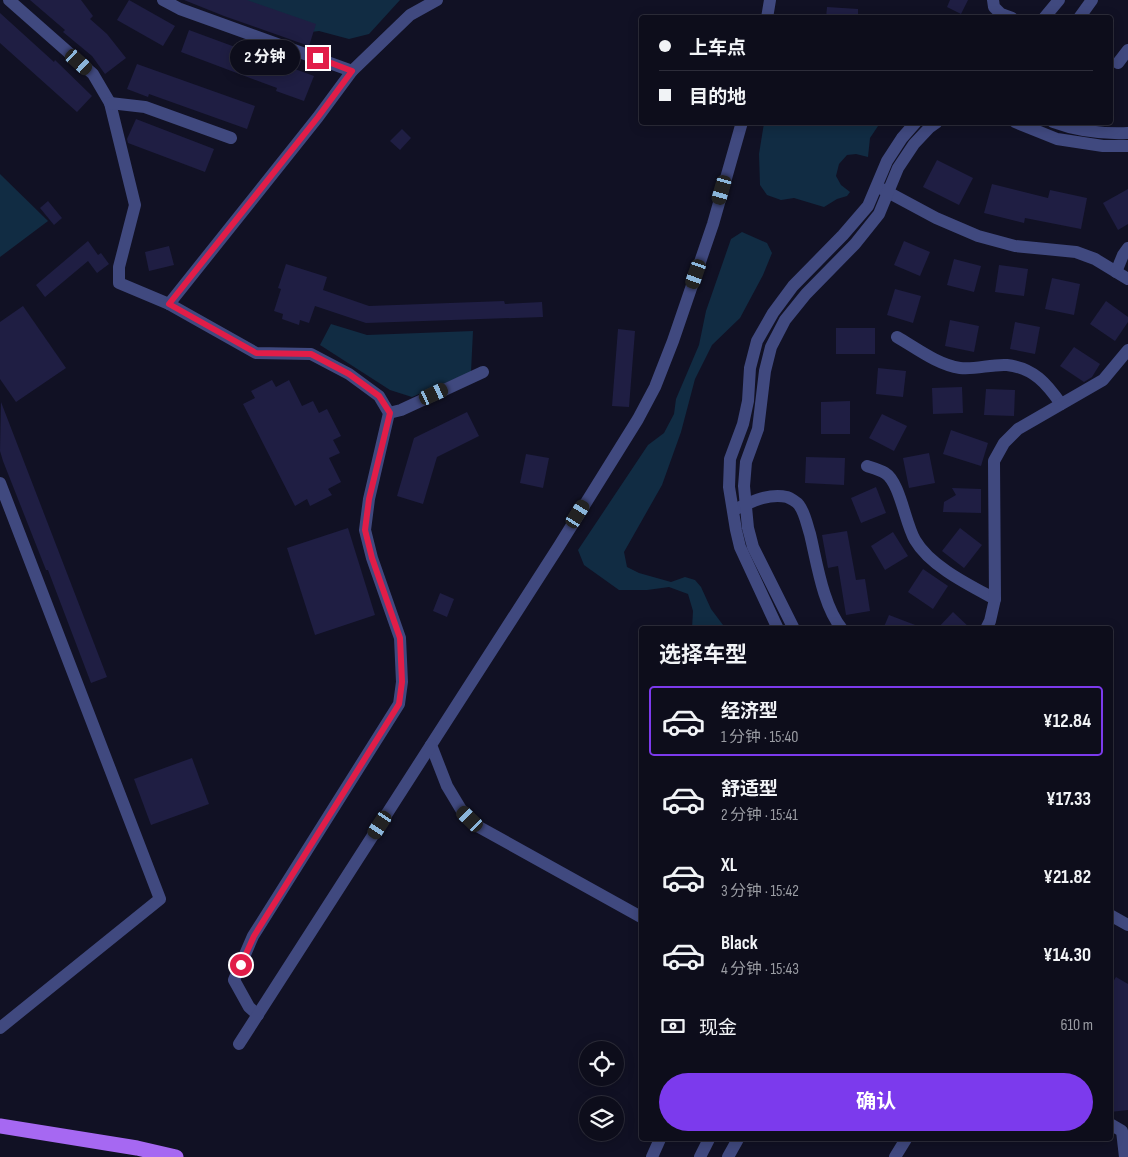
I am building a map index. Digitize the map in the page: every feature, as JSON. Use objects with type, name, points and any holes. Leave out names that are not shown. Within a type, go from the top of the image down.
[{"type":"main road","points":[[0,1126],[137,1148],[176,1157]]},
{"type":"street","points":[[10,0],[93,74],[110,103],[135,205],[119,267],[119,283],[169,304],[256,353],[311,354],[349,374],[379,396],[390,413],[369,499],[365,530],[372,558],[400,638],[402,682],[399,704],[254,936],[234,980],[249,1007],[258,1015]]},
{"type":"street","points":[[163,0],[180,9],[352,71]]},
{"type":"street","points":[[169,304],[318,117],[352,71],[410,15],[437,0]]},
{"type":"street","points":[[768,15],[770,0]]},
{"type":"street","points":[[993,0],[994,6],[1004,15]]},
{"type":"street","points":[[1046,15],[1059,0]]},
{"type":"street","points":[[1081,15],[1092,0]]},
{"type":"street","points":[[1118,63],[1128,50]]},
{"type":"street","points":[[110,103],[145,107],[231,138]]},
{"type":"street","points":[[239,1044],[638,419],[655,387],[672,341],[713,224],[741,125]]},
{"type":"street","points":[[792,626],[753,547],[748,528],[744,486],[746,462],[758,429],[765,371],[771,347],[785,320],[806,294],[854,244],[879,214],[887,161],[913,125]]},
{"type":"street","points":[[777,626],[740,547],[729,487],[730,459],[744,424],[748,401],[750,368],[757,341],[773,313],[793,286],[850,228],[898,168],[914,144],[933,125]]},
{"type":"street","points":[[1022,125],[1057,139],[1103,146],[1128,146]]},
{"type":"street","points":[[1060,125],[1104,134],[1128,133]]},
{"type":"street","points":[[882,189],[936,218],[978,236],[1015,246],[1076,252],[1095,259],[1128,279]]},
{"type":"street","points":[[1116,272],[1123,254],[1128,248]]},
{"type":"street","points":[[897,337],[932,358],[960,368],[1007,365],[1030,372],[1046,383],[1061,404]]},
{"type":"street","points":[[988,626],[995,599],[994,462],[1004,443],[1018,429],[1103,380],[1128,350]]},
{"type":"street","points":[[390,413],[401,410],[483,372]]},
{"type":"street","points":[[867,466],[887,473],[898,492],[915,541],[930,557],[959,580],[995,599]]},
{"type":"street","points":[[0,483],[160,899],[0,1028]]},
{"type":"street","points":[[733,511],[755,500],[774,496],[788,497],[799,504],[806,521],[826,597],[839,626]]},
{"type":"street","points":[[431,745],[447,786],[462,811],[479,827],[639,915]]},
{"type":"street","points":[[1113,916],[1127,922]]},
{"type":"street","points":[[1113,1126],[1122,1131],[1125,1157]]},
{"type":"street","points":[[652,1157],[659,1141]]},
{"type":"street","points":[[700,1157],[708,1141]]},
{"type":"street","points":[[728,1157],[737,1141]]},
{"type":"street","points":[[895,1157],[905,1141]]},
{"type":"water","points":[[209,0],[400,0],[369,34],[349,39],[319,31],[302,33]]},
{"type":"water","points":[[764,125],[879,125],[870,138],[868,157],[856,154],[847,155],[839,164],[836,176],[841,185],[850,192],[847,196],[837,199],[824,207],[794,198],[781,200],[767,195],[760,185],[759,154]]},
{"type":"water","points":[[0,174],[48,221],[0,257]]},
{"type":"water","points":[[742,232],[767,243],[772,253],[763,275],[740,318],[712,345],[695,379],[681,432],[662,485],[624,552],[627,567],[639,573],[671,582],[685,577],[695,580],[701,587],[711,609],[724,626],[692,626],[693,611],[688,594],[669,587],[647,590],[619,590],[584,565],[578,550],[648,445],[664,433],[674,414],[676,399],[699,345],[706,311],[731,239]]},
{"type":"water","points":[[331,324],[367,335],[473,331],[471,372],[412,397],[390,390],[320,345]]},
{"type":"building","points":[[30,0],[81,0],[93,16],[90,19],[107,34],[126,58],[105,74],[92,56],[63,32],[65,30]]},
{"type":"building","points":[[129,0],[175,26],[163,46],[117,20]]},
{"type":"building","points":[[184,0],[247,0],[316,24],[309,46]]},
{"type":"building","points":[[950,0],[968,0],[961,14],[947,7]]},
{"type":"building","points":[[827,7],[858,9],[858,15],[826,15]]},
{"type":"building","points":[[0,13],[54,62],[55,60],[92,96],[77,112],[0,43]]},
{"type":"building","points":[[189,30],[314,76],[304,101],[276,91],[277,88],[181,52]]},
{"type":"building","points":[[137,64],[255,106],[247,129],[149,94],[148,97],[127,89]]},
{"type":"building","points":[[136,119],[214,149],[205,172],[128,143],[127,139]]},
{"type":"building","points":[[402,129],[411,138],[400,150],[390,141]]},
{"type":"building","points":[[937,160],[973,178],[959,205],[923,187]]},
{"type":"building","points":[[992,184],[1048,198],[1050,190],[1087,198],[1081,229],[1025,218],[1024,223],[984,213]]},
{"type":"building","points":[[1128,189],[1128,224],[1118,230],[1103,203]]},
{"type":"building","points":[[48,201],[62,218],[54,225],[40,208]]},
{"type":"building","points":[[88,241],[98,255],[101,253],[109,264],[97,273],[88,261],[45,297],[36,285]]},
{"type":"building","points":[[904,241],[930,252],[920,276],[894,265]]},
{"type":"building","points":[[169,246],[174,265],[149,271],[145,252]]},
{"type":"building","points":[[954,259],[981,266],[974,292],[947,285]]},
{"type":"building","points":[[286,264],[327,277],[323,290],[369,306],[504,301],[505,304],[542,302],[543,317],[366,323],[315,306],[309,323],[300,320],[299,325],[282,319],[283,314],[274,311],[281,289],[278,288]]},
{"type":"building","points":[[999,265],[1028,269],[1024,296],[995,292]]},
{"type":"building","points":[[1052,278],[1080,284],[1074,315],[1045,309]]},
{"type":"building","points":[[895,289],[921,296],[913,323],[887,315]]},
{"type":"building","points":[[1106,301],[1128,317],[1128,322],[1115,341],[1090,324]]},
{"type":"building","points":[[23,306],[66,368],[16,402],[0,379],[0,322]]},
{"type":"building","points":[[950,320],[979,326],[974,352],[945,346]]},
{"type":"building","points":[[1015,322],[1040,327],[1035,354],[1010,349]]},
{"type":"building","points":[[836,328],[875,328],[875,354],[836,354]]},
{"type":"building","points":[[618,329],[635,331],[629,407],[612,406]]},
{"type":"building","points":[[1074,347],[1100,364],[1092,377],[1084,382],[1060,366]]},
{"type":"building","points":[[878,368],[906,371],[903,397],[876,394]]},
{"type":"building","points":[[272,380],[276,387],[289,380],[302,406],[313,401],[319,413],[327,409],[341,436],[333,440],[340,453],[329,458],[341,482],[328,489],[332,495],[310,506],[307,499],[295,506],[243,404],[255,398],[251,391]]},
{"type":"building","points":[[962,387],[963,413],[933,414],[932,388]]},
{"type":"building","points":[[986,389],[1015,390],[1014,416],[984,415]]},
{"type":"building","points":[[850,401],[850,434],[821,434],[821,402]]},
{"type":"building","points":[[1,402],[107,677],[91,683],[48,570],[46,570],[3,461],[0,451]]},
{"type":"building","points":[[467,412],[479,436],[437,457],[423,504],[397,496],[414,438]]},
{"type":"building","points":[[882,414],[907,426],[894,451],[869,438]]},
{"type":"building","points":[[951,430],[988,443],[981,466],[943,454]]},
{"type":"building","points":[[929,453],[935,483],[909,488],[903,458]]},
{"type":"building","points":[[526,454],[549,458],[543,488],[520,483]]},
{"type":"building","points":[[806,457],[845,458],[844,485],[805,483]]},
{"type":"building","points":[[876,487],[886,513],[861,523],[851,498]]},
{"type":"building","points":[[952,488],[981,489],[981,513],[943,512],[944,502],[956,495]]},
{"type":"building","points":[[348,528],[375,615],[315,635],[287,548]]},
{"type":"building","points":[[960,528],[982,545],[964,568],[942,551]]},
{"type":"building","points":[[847,531],[856,580],[865,579],[870,611],[846,615],[838,566],[828,568],[822,535]]},
{"type":"building","points":[[893,532],[908,556],[885,570],[871,546]]},
{"type":"building","points":[[923,569],[948,586],[933,609],[908,592]]},
{"type":"building","points":[[440,593],[454,599],[447,617],[433,611]]},
{"type":"building","points":[[953,612],[968,626],[940,626]]},
{"type":"building","points":[[889,615],[918,626],[884,626]]},
{"type":"building","points":[[192,758],[209,804],[151,825],[134,779]]},
{"type":"building","points":[[1116,977],[1128,984],[1128,1110],[1113,1112],[1113,982]]},
{"type":"route","points":[[241,965],[254,936],[399,704],[402,682],[400,638],[372,558],[365,530],[369,499],[390,413],[379,396],[349,374],[311,354],[256,353],[169,304],[318,117],[352,71],[318,58]]}]
